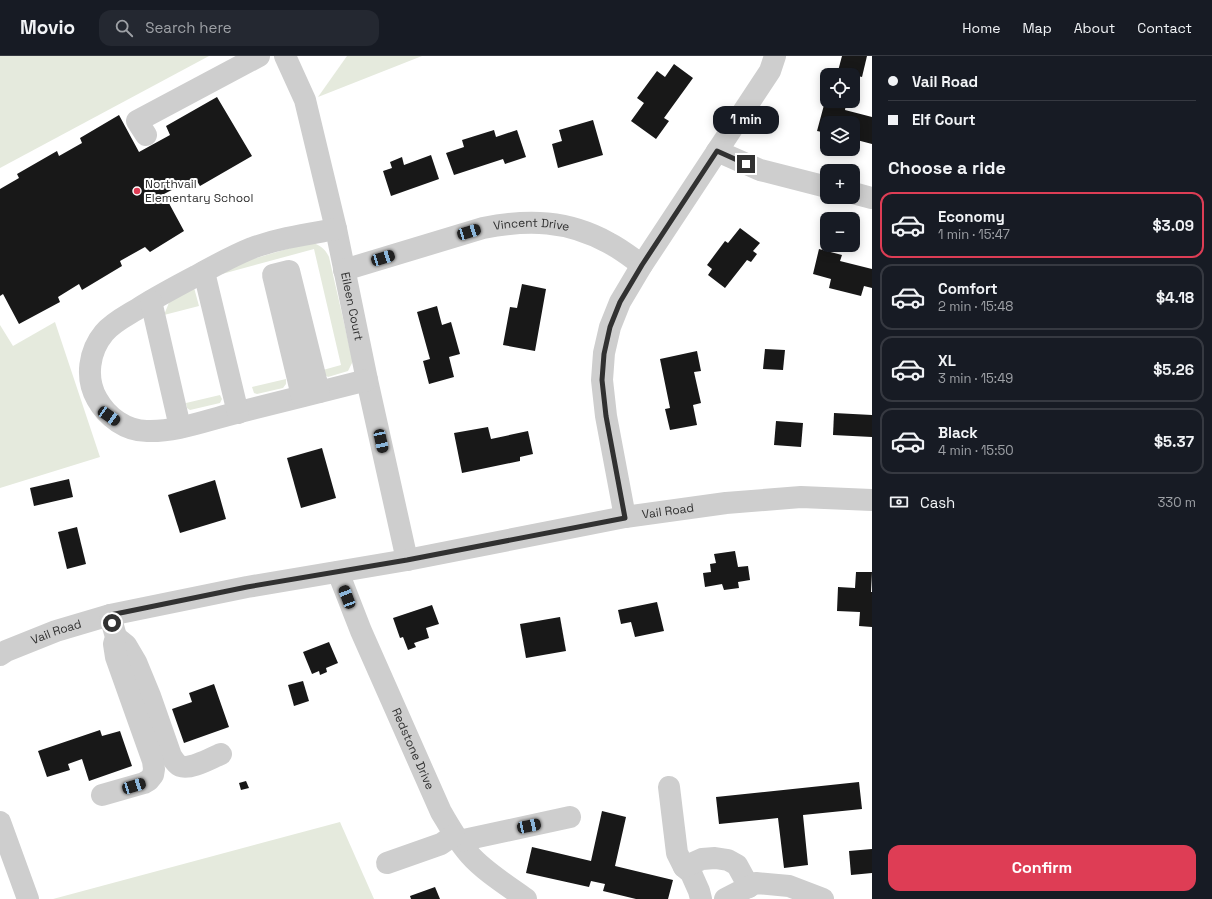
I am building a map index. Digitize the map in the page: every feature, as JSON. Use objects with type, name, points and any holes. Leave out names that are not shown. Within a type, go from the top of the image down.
[{"type":"street","points":[[146,136],[137,121],[259,56]]},
{"type":"street","name":"Eileen Court","points":[[285,56],[305,100],[336,229],[367,380],[407,560]]},
{"type":"street","points":[[625,518],[606,416],[602,380],[604,354],[610,327],[620,302],[642,265],[770,71],[775,56]]},
{"type":"street","points":[[717,151],[760,170],[820,185]]},
{"type":"street","points":[[860,195],[872,198]]},
{"type":"street","name":"Vincent Drive","points":[[344,270],[483,228],[526,222],[556,224],[585,232],[610,243],[642,265]]},
{"type":"street","points":[[336,229],[289,238],[252,248],[222,262],[115,322],[105,331],[97,342],[92,354],[90,368],[91,381],[94,394],[109,416],[121,424],[133,429],[146,431],[180,428],[367,380]]},
{"type":"street","points":[[204,272],[238,413]]},
{"type":"street","points":[[151,301],[180,428]]},
{"type":"street","name":"Vail Road","points":[[0,655],[6,651],[56,631],[110,615],[247,587],[407,560],[625,518],[726,503],[794,498],[872,500]]},
{"type":"street","name":"Redstone Drive","points":[[338,572],[374,660],[441,812],[456,838],[471,856],[502,882],[526,899]]},
{"type":"street","points":[[102,795],[144,783],[153,775],[154,769],[149,748],[116,657],[114,644],[116,637],[110,615]]},
{"type":"street","points":[[116,637],[126,644],[136,662],[150,696],[171,756],[175,762],[180,766],[186,767],[196,765],[221,754]]},
{"type":"street","points":[[669,787],[676,853],[684,867],[691,873],[701,899]]},
{"type":"street","points":[[386,862],[456,838],[570,817]]},
{"type":"street","points":[[0,822],[28,899]]},
{"type":"street","points":[[684,867],[702,859],[715,858],[728,860],[737,865],[749,887]]},
{"type":"street","points":[[725,899],[756,883],[789,886],[823,899]]},
{"type":"shaded area","points":[[0,56],[209,56],[0,168]]},
{"type":"shaded area","points":[[347,56],[422,56],[318,97]]},
{"type":"shaded area","points":[[311,242],[322,247],[329,257],[352,358],[352,363],[348,371],[328,377],[325,375],[323,370],[341,365],[314,249],[222,274],[222,268]]},
{"type":"shaded area","points":[[193,284],[199,306],[164,315],[172,295]]},
{"type":"shaded area","points":[[55,322],[100,457],[0,488],[0,325],[13,346]]},
{"type":"shaded area","points":[[286,379],[286,384],[283,388],[257,394],[254,393],[252,387]]},
{"type":"shaded area","points":[[220,395],[222,399],[220,403],[190,410],[187,408],[186,403]]},
{"type":"shaded area","points":[[340,822],[374,899],[53,899]]},
{"type":"building","points":[[842,56],[867,56],[862,77],[860,76],[860,68],[839,68]]},
{"type":"building","points":[[674,64],[693,78],[664,118],[669,121],[656,139],[631,121],[644,103],[637,98],[657,71],[665,77]]},
{"type":"building","points":[[217,97],[252,156],[200,186],[195,178],[164,194],[184,231],[150,252],[145,247],[120,261],[122,266],[82,290],[79,284],[58,297],[60,302],[19,324],[3,294],[0,296],[0,189],[19,178],[17,174],[57,151],[59,156],[82,143],[80,138],[119,115],[139,152],[170,135],[166,126]]},
{"type":"building","points":[[823,108],[845,108],[845,110],[872,117],[872,144],[860,141],[860,116],[821,116]]},
{"type":"building","points":[[593,120],[603,155],[558,168],[552,144],[562,141],[559,130]]},
{"type":"building","points":[[820,120],[820,132],[817,131]]},
{"type":"building","points":[[494,130],[496,137],[517,130],[526,157],[505,164],[503,159],[454,175],[446,153],[464,147],[462,140]]},
{"type":"building","points":[[431,155],[439,179],[391,196],[383,171],[392,168],[390,162],[402,157],[404,165]]},
{"type":"building","points":[[740,228],[760,243],[753,251],[757,254],[751,262],[747,260],[725,288],[708,275],[712,269],[707,265],[725,241],[728,243]]},
{"type":"building","points":[[819,249],[820,252],[830,252],[842,255],[840,261],[872,269],[872,288],[864,286],[861,296],[829,288],[831,279],[813,274]]},
{"type":"building","points":[[522,284],[546,289],[535,351],[503,345],[510,307],[517,308]]},
{"type":"building","points":[[437,306],[442,325],[451,322],[460,354],[449,357],[454,377],[429,384],[423,361],[430,359],[417,312]]},
{"type":"building","points":[[765,349],[785,350],[783,370],[763,369]]},
{"type":"building","points":[[697,351],[701,371],[694,372],[701,403],[693,405],[697,425],[670,430],[665,409],[670,408],[660,359]]},
{"type":"building","points":[[834,413],[872,415],[872,437],[833,435]]},
{"type":"building","points":[[776,421],[803,423],[801,447],[774,445]]},
{"type":"building","points":[[488,427],[491,439],[528,431],[533,454],[520,457],[520,461],[462,473],[454,433]]},
{"type":"building","points":[[322,448],[336,498],[301,508],[287,458]]},
{"type":"building","points":[[69,479],[73,497],[34,506],[30,488]]},
{"type":"building","points":[[215,480],[226,519],[180,533],[168,495]]},
{"type":"building","points":[[77,527],[86,564],[67,569],[58,532]]},
{"type":"building","points":[[735,551],[738,567],[748,566],[750,580],[738,582],[739,588],[724,590],[722,584],[705,587],[703,573],[711,572],[710,564],[716,563],[714,554]]},
{"type":"building","points":[[856,572],[872,572],[872,627],[859,626],[860,612],[837,611],[838,587],[855,588]]},
{"type":"building","points":[[657,602],[664,631],[635,637],[631,622],[621,624],[618,610]]},
{"type":"building","points":[[432,605],[439,624],[426,628],[429,638],[414,643],[416,647],[408,650],[403,637],[400,638],[393,618]]},
{"type":"building","points":[[560,617],[566,651],[526,658],[520,624]]},
{"type":"building","points":[[329,642],[338,663],[326,668],[327,672],[320,675],[319,671],[312,674],[303,652]]},
{"type":"building","points":[[303,681],[309,701],[294,706],[288,685]]},
{"type":"building","points":[[214,684],[229,727],[184,743],[172,709],[192,702],[189,693]]},
{"type":"building","points":[[100,730],[102,736],[120,731],[132,766],[89,781],[82,759],[68,764],[70,770],[47,777],[38,751]]},
{"type":"building","points":[[246,781],[249,788],[241,790],[239,783]]},
{"type":"building","points":[[859,782],[862,809],[803,815],[808,865],[784,868],[778,818],[719,824],[716,797]]},
{"type":"building","points":[[602,811],[626,817],[615,866],[673,880],[668,899],[636,899],[603,891],[605,884],[591,881],[589,887],[526,873],[532,847],[591,861]]},
{"type":"building","points":[[872,849],[872,873],[851,875],[849,851]]},
{"type":"building","points":[[435,887],[440,899],[411,899],[410,896]]},
{"type":"place","name":"Northvail Elementary School","points":[[137,191]]},
{"type":"route","points":[[112,623],[110,615],[247,587],[407,560],[625,518],[606,416],[602,380],[604,354],[610,327],[620,302],[642,265],[717,151],[746,164]]}]
